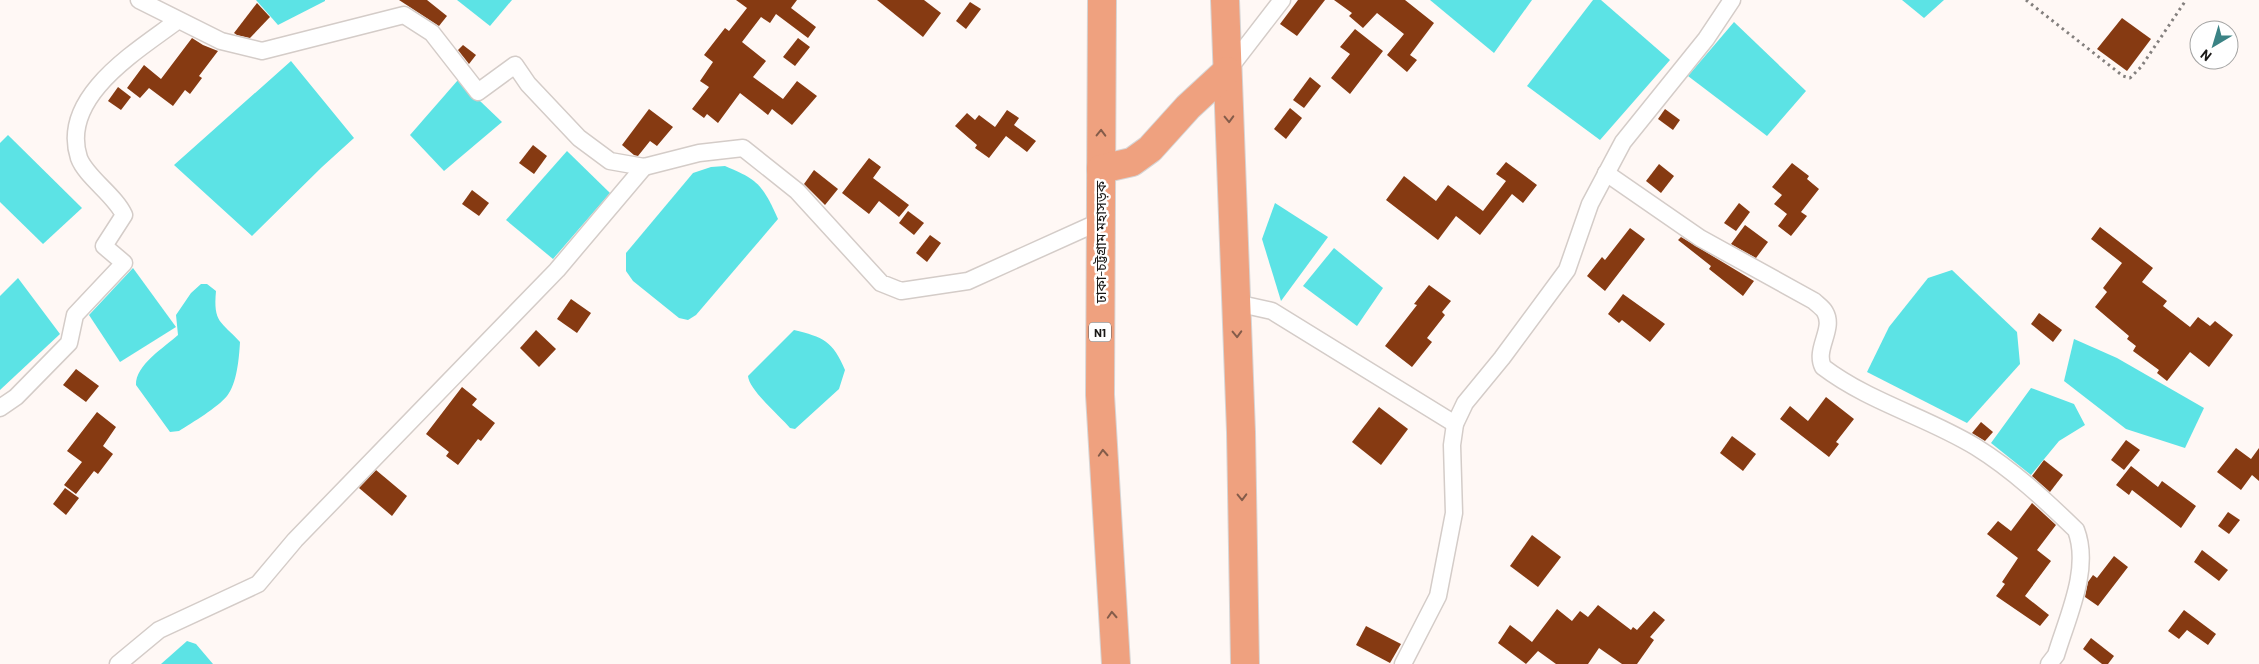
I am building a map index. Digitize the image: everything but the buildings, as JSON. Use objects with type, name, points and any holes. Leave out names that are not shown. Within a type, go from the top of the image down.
[{"type":"highway","name":"ঢাকা-চট্টগ্রাম মহাসড়ক","points":[[1102,0],[1100,395],[1116,664]]},
{"type":"highway","points":[[1225,0],[1236,303],[1245,664]]},
{"type":"highway","points":[[1101,169],[1132,162],[1150,149],[1188,107],[1228,71]]},
{"type":"street","points":[[139,0],[177,21],[221,41],[262,51],[404,15],[432,33],[478,92],[515,65],[528,84],[579,138],[610,161],[644,167],[699,153],[743,148],[797,191],[881,283],[901,291],[968,281],[1101,221]]},
{"type":"street","points":[[1228,71],[1282,0]]},
{"type":"street","points":[[1403,664],[1438,596],[1454,513],[1452,445],[1455,424],[1465,403],[1502,358],[1566,270],[1590,204],[1623,142],[1706,39],[1732,0]]},
{"type":"street","points":[[0,408],[16,397],[68,343],[75,316],[124,263],[104,246],[124,215],[119,204],[101,186],[80,159],[76,132],[85,103],[111,72],[177,21]]},
{"type":"street","points":[[118,664],[158,630],[258,584],[295,540],[557,270],[644,167]]},
{"type":"street","points":[[1606,173],[1700,238],[1814,301],[1825,312],[1828,322],[1820,359],[1823,366],[1868,394],[1975,447],[2022,480],[2076,530],[2080,541],[2080,570],[2056,655],[2049,664]]},
{"type":"street","points":[[1236,303],[1272,311],[1455,424]]},
{"type":"path","points":[[2026,0],[2123,76],[2130,78],[2141,67],[2186,0]]},
{"type":"water","points":[[256,0],[325,0],[325,1],[278,25]]},
{"type":"water","points":[[457,0],[512,0],[490,26]]},
{"type":"water","points":[[1430,0],[1532,0],[1494,53]]},
{"type":"water","points":[[1593,0],[1601,0],[1670,60],[1600,140],[1527,86]]},
{"type":"water","points":[[1902,0],[1944,0],[1924,18]]},
{"type":"water","points":[[1734,22],[1806,91],[1767,136],[1688,76]]},
{"type":"water","points":[[291,61],[354,138],[252,236],[174,165]]},
{"type":"water","points":[[458,80],[502,122],[444,171],[410,135]]},
{"type":"water","points":[[8,135],[82,208],[43,244],[0,202],[0,143]]},
{"type":"water","points":[[567,151],[610,193],[553,259],[506,220]]},
{"type":"water","points":[[725,166],[746,176],[759,185],[778,219],[696,315],[688,320],[679,318],[633,281],[626,271],[626,253],[693,173],[711,167]]},
{"type":"water","points":[[1275,203],[1328,237],[1281,301],[1262,239]]},
{"type":"water","points":[[1334,248],[1383,288],[1357,326],[1303,286]]},
{"type":"water","points":[[133,268],[176,327],[120,362],[89,315]]},
{"type":"water","points":[[1952,270],[2017,332],[2020,364],[1967,423],[1867,372],[1889,327],[1928,278]]},
{"type":"water","points":[[18,278],[60,334],[0,390],[0,296]]},
{"type":"water","points":[[201,284],[207,284],[216,291],[217,316],[240,342],[237,370],[230,391],[223,401],[179,431],[170,432],[136,385],[137,378],[145,364],[178,335],[176,315],[191,293]]},
{"type":"water","points":[[794,330],[813,335],[826,342],[836,352],[845,370],[839,389],[795,429],[790,428],[759,395],[748,376]]},
{"type":"water","points":[[2074,339],[2117,358],[2204,408],[2185,448],[2126,429],[2064,381]]},
{"type":"water","points":[[2031,388],[2074,404],[2085,425],[2059,441],[2031,475],[1991,443]]},
{"type":"water","points":[[187,641],[196,644],[213,664],[161,664]]}]
